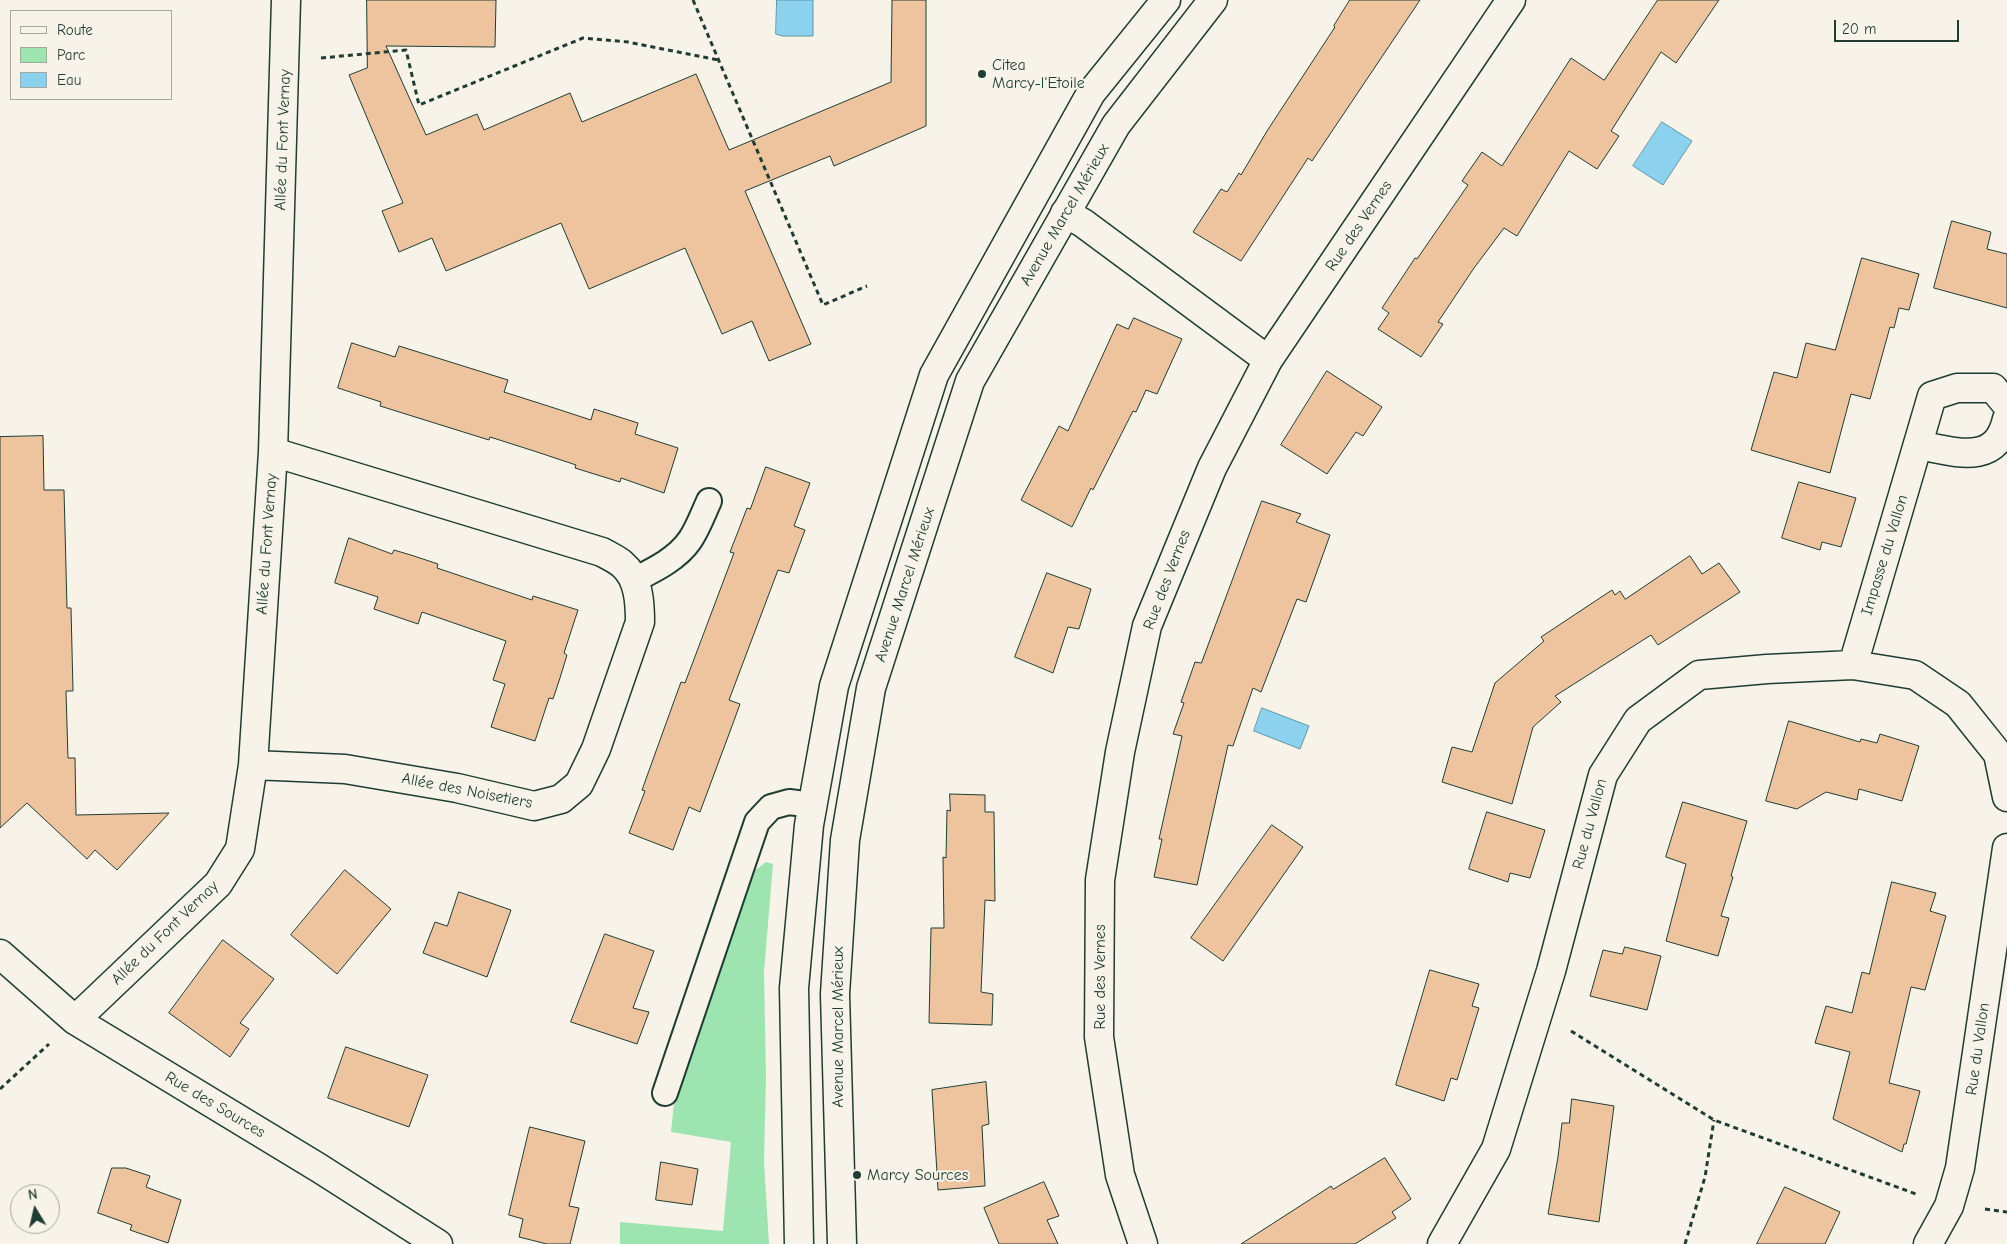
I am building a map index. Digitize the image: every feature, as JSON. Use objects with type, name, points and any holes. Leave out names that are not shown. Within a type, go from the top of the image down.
[{"type":"street","name":"Allée du Font Vernay","points":[[75,1020],[218,884],[240,849],[253,765],[273,452],[286,0]]},
{"type":"street","points":[[799,1244],[794,988],[809,825],[834,686],[934,376],[1091,94],[1166,0]]},
{"type":"street","name":"Avenue Marcel Mérieux","points":[[842,1244],[835,994],[845,840],[871,688],[970,381],[1116,124],[1213,0]]},
{"type":"street","name":"Rue des Vernes","points":[[1143,1244],[1120,1175],[1100,1037],[1100,880],[1120,752],[1147,626],[1212,468],[1268,360],[1511,0]]},
{"type":"street","points":[[1065,213],[1083,223],[1268,360]]},
{"type":"street","name":"Impasse du Vallon","points":[[1853,665],[1932,396],[1957,388],[1993,388],[2007,405]]},
{"type":"street","points":[[1918,445],[1971,454],[1991,447],[2004,431],[2007,419]]},
{"type":"street","name":"Allée des Noisetiers","points":[[253,765],[345,769],[457,788],[534,806],[561,798],[579,784],[596,750],[640,622],[640,605],[634,580],[624,565],[602,552],[273,452]]},
{"type":"street","name":"Rue du Vallon","points":[[1442,1244],[1496,1149],[1551,971],[1603,775],[1638,720],[1699,675],[1767,669],[1853,665],[1915,675],[1958,704],[1998,754],[2007,797]]},
{"type":"street","name":"Rue du Vallon","points":[[1928,1244],[1949,1206],[1960,1168],[2007,848]]},
{"type":"street","name":"Rue des Sources","points":[[0,954],[75,1020],[319,1168],[438,1244]]},
{"type":"lane","points":[[634,580],[656,568],[681,550],[691,539],[709,501]]},
{"type":"lane","points":[[665,1093],[757,822],[771,807],[789,802],[813,805]]},
{"type":"path","points":[[693,0],[823,305],[868,286]]},
{"type":"path","points":[[285,62],[406,50],[419,105],[583,38],[628,42],[718,60]]},
{"type":"path","points":[[1539,1010],[1714,1120],[1949,1206],[2007,1212]]},
{"type":"path","points":[[0,1089],[75,1020]]},
{"type":"path","points":[[1685,1244],[1705,1177],[1714,1120]]},
{"type":"green space","points":[[766,862],[773,864],[764,972],[766,1077],[764,1161],[769,1244],[620,1244],[620,1222],[723,1231],[731,1142],[671,1132],[674,1102],[754,871]]},
{"type":"water","points":[[777,0],[813,0],[813,36],[782,36],[776,34]]},
{"type":"water","points":[[1662,122],[1692,141],[1663,185],[1633,166]]},
{"type":"water","points":[[1262,708],[1309,726],[1300,749],[1254,731]]},
{"type":"building","points":[[367,0],[496,0],[495,47],[386,46],[426,135],[477,114],[484,130],[570,93],[582,122],[696,74],[729,150],[891,82],[892,0],[926,0],[926,126],[834,166],[830,156],[745,191],[811,344],[769,361],[752,321],[722,334],[685,248],[589,289],[561,223],[446,271],[432,238],[399,252],[382,211],[403,203],[349,75],[367,68]]},
{"type":"building","points":[[1350,0],[1420,0],[1312,161],[1308,158],[1241,261],[1193,232],[1221,189],[1227,192],[1239,173],[1241,175],[1267,131],[1335,27]]},
{"type":"building","points":[[1658,0],[1719,0],[1676,63],[1661,52],[1611,131],[1619,136],[1597,169],[1569,151],[1517,236],[1504,228],[1474,268],[1438,322],[1443,324],[1421,357],[1378,329],[1389,313],[1382,308],[1415,258],[1417,259],[1468,185],[1462,181],[1482,152],[1502,166],[1571,58],[1604,80]]},
{"type":"building","points":[[1952,221],[1991,232],[1987,249],[2007,254],[2007,308],[1934,288]]},
{"type":"building","points":[[1862,258],[1919,274],[1909,310],[1899,308],[1894,328],[1890,327],[1870,399],[1851,394],[1830,473],[1751,450],[1774,372],[1797,378],[1806,343],[1835,350]]},
{"type":"building","points":[[1134,318],[1182,339],[1157,394],[1146,390],[1136,412],[1133,411],[1093,490],[1091,488],[1072,527],[1021,500],[1059,426],[1068,431],[1117,324],[1128,329]]},
{"type":"building","points":[[352,343],[395,357],[399,346],[508,380],[504,392],[591,420],[594,409],[638,423],[635,434],[678,448],[664,493],[621,478],[620,482],[575,468],[576,465],[490,437],[489,440],[380,406],[381,402],[338,388]]},
{"type":"building","points":[[1327,371],[1382,407],[1363,436],[1356,432],[1327,474],[1281,445]]},
{"type":"building","points":[[43,436],[44,490],[64,490],[67,608],[71,608],[73,691],[66,691],[68,758],[75,758],[76,815],[169,813],[117,870],[95,850],[87,859],[27,803],[0,828],[0,437]]},
{"type":"building","points":[[766,467],[810,483],[794,526],[805,530],[789,573],[778,570],[729,700],[740,704],[700,812],[689,807],[673,850],[629,833],[645,791],[642,790],[681,682],[685,683],[734,553],[730,552],[747,508],[750,509]]},
{"type":"building","points":[[1799,482],[1856,498],[1841,547],[1822,542],[1820,550],[1782,538]]},
{"type":"building","points":[[1262,501],[1301,514],[1296,522],[1330,535],[1306,602],[1297,599],[1261,692],[1253,688],[1233,746],[1228,745],[1197,885],[1154,877],[1162,839],[1159,839],[1182,736],[1173,734],[1184,703],[1181,702],[1195,662],[1201,663]]},
{"type":"building","points":[[349,538],[392,554],[394,550],[438,564],[437,568],[532,600],[533,596],[578,610],[564,653],[567,655],[560,678],[553,699],[549,698],[535,741],[491,727],[505,684],[493,680],[506,641],[422,612],[418,624],[374,609],[378,597],[335,583]]},
{"type":"building","points":[[1690,556],[1702,574],[1719,563],[1740,592],[1658,645],[1651,635],[1555,696],[1561,702],[1533,727],[1512,804],[1442,782],[1452,747],[1472,752],[1495,683],[1544,641],[1541,637],[1612,590],[1615,595],[1620,591],[1625,599]]},
{"type":"building","points":[[1047,573],[1091,589],[1079,629],[1068,627],[1053,673],[1015,657]]},
{"type":"building","points":[[1789,721],[1860,742],[1861,739],[1877,743],[1880,734],[1919,746],[1902,801],[1859,789],[1857,800],[1826,792],[1797,809],[1766,801]]},
{"type":"building","points":[[950,794],[985,795],[985,812],[994,812],[995,901],[985,900],[981,992],[993,994],[992,1025],[929,1023],[931,928],[944,928],[943,857],[946,858],[947,810],[950,811]]},
{"type":"building","points":[[1683,802],[1747,821],[1721,916],[1729,918],[1718,956],[1666,941],[1686,864],[1666,857]]},
{"type":"building","points":[[1487,812],[1545,830],[1530,878],[1510,873],[1508,882],[1469,869]]},
{"type":"building","points":[[1272,825],[1303,847],[1223,961],[1191,938]]},
{"type":"building","points":[[345,870],[391,909],[337,974],[291,935]]},
{"type":"building","points":[[1892,882],[1936,893],[1930,911],[1946,916],[1925,990],[1911,987],[1889,1083],[1920,1091],[1906,1144],[1904,1144],[1902,1152],[1833,1119],[1850,1052],[1815,1043],[1826,1006],[1852,1013],[1862,972],[1869,974]]},
{"type":"building","points":[[459,892],[511,910],[487,977],[423,953],[435,922],[447,926]]},
{"type":"building","points":[[605,934],[654,951],[633,1008],[649,1012],[637,1044],[571,1022]]},
{"type":"building","points":[[223,940],[274,979],[240,1023],[249,1029],[230,1057],[169,1013]]},
{"type":"building","points":[[1625,947],[1661,956],[1647,1010],[1590,996],[1603,950],[1622,954]]},
{"type":"building","points":[[1430,970],[1479,984],[1472,1006],[1479,1008],[1457,1080],[1451,1078],[1444,1101],[1396,1085]]},
{"type":"building","points":[[346,1047],[428,1075],[409,1127],[328,1098]]},
{"type":"building","points":[[986,1082],[989,1124],[982,1126],[985,1186],[938,1190],[932,1090]]},
{"type":"building","points":[[1572,1099],[1614,1106],[1599,1222],[1548,1214],[1562,1123],[1569,1123]]},
{"type":"building","points":[[530,1127],[585,1141],[569,1206],[579,1208],[570,1244],[547,1244],[519,1237],[523,1219],[509,1215]]},
{"type":"building","points":[[1385,1158],[1411,1199],[1392,1212],[1396,1218],[1355,1244],[1241,1244],[1331,1186],[1333,1189]]},
{"type":"building","points":[[661,1162],[698,1169],[692,1205],[656,1200]]},
{"type":"building","points":[[112,1168],[126,1168],[150,1176],[146,1187],[181,1200],[168,1243],[130,1230],[132,1225],[98,1213]]},
{"type":"building","points":[[1044,1182],[1059,1216],[1047,1220],[1058,1244],[999,1244],[984,1208]]},
{"type":"building","points":[[1785,1187],[1840,1212],[1825,1244],[1757,1244]]},
{"type":"place","name":"Citea Marcy-l'Etoile","points":[[982,74]]},
{"type":"place","name":"Marcy Sources","points":[[857,1175]]}]
